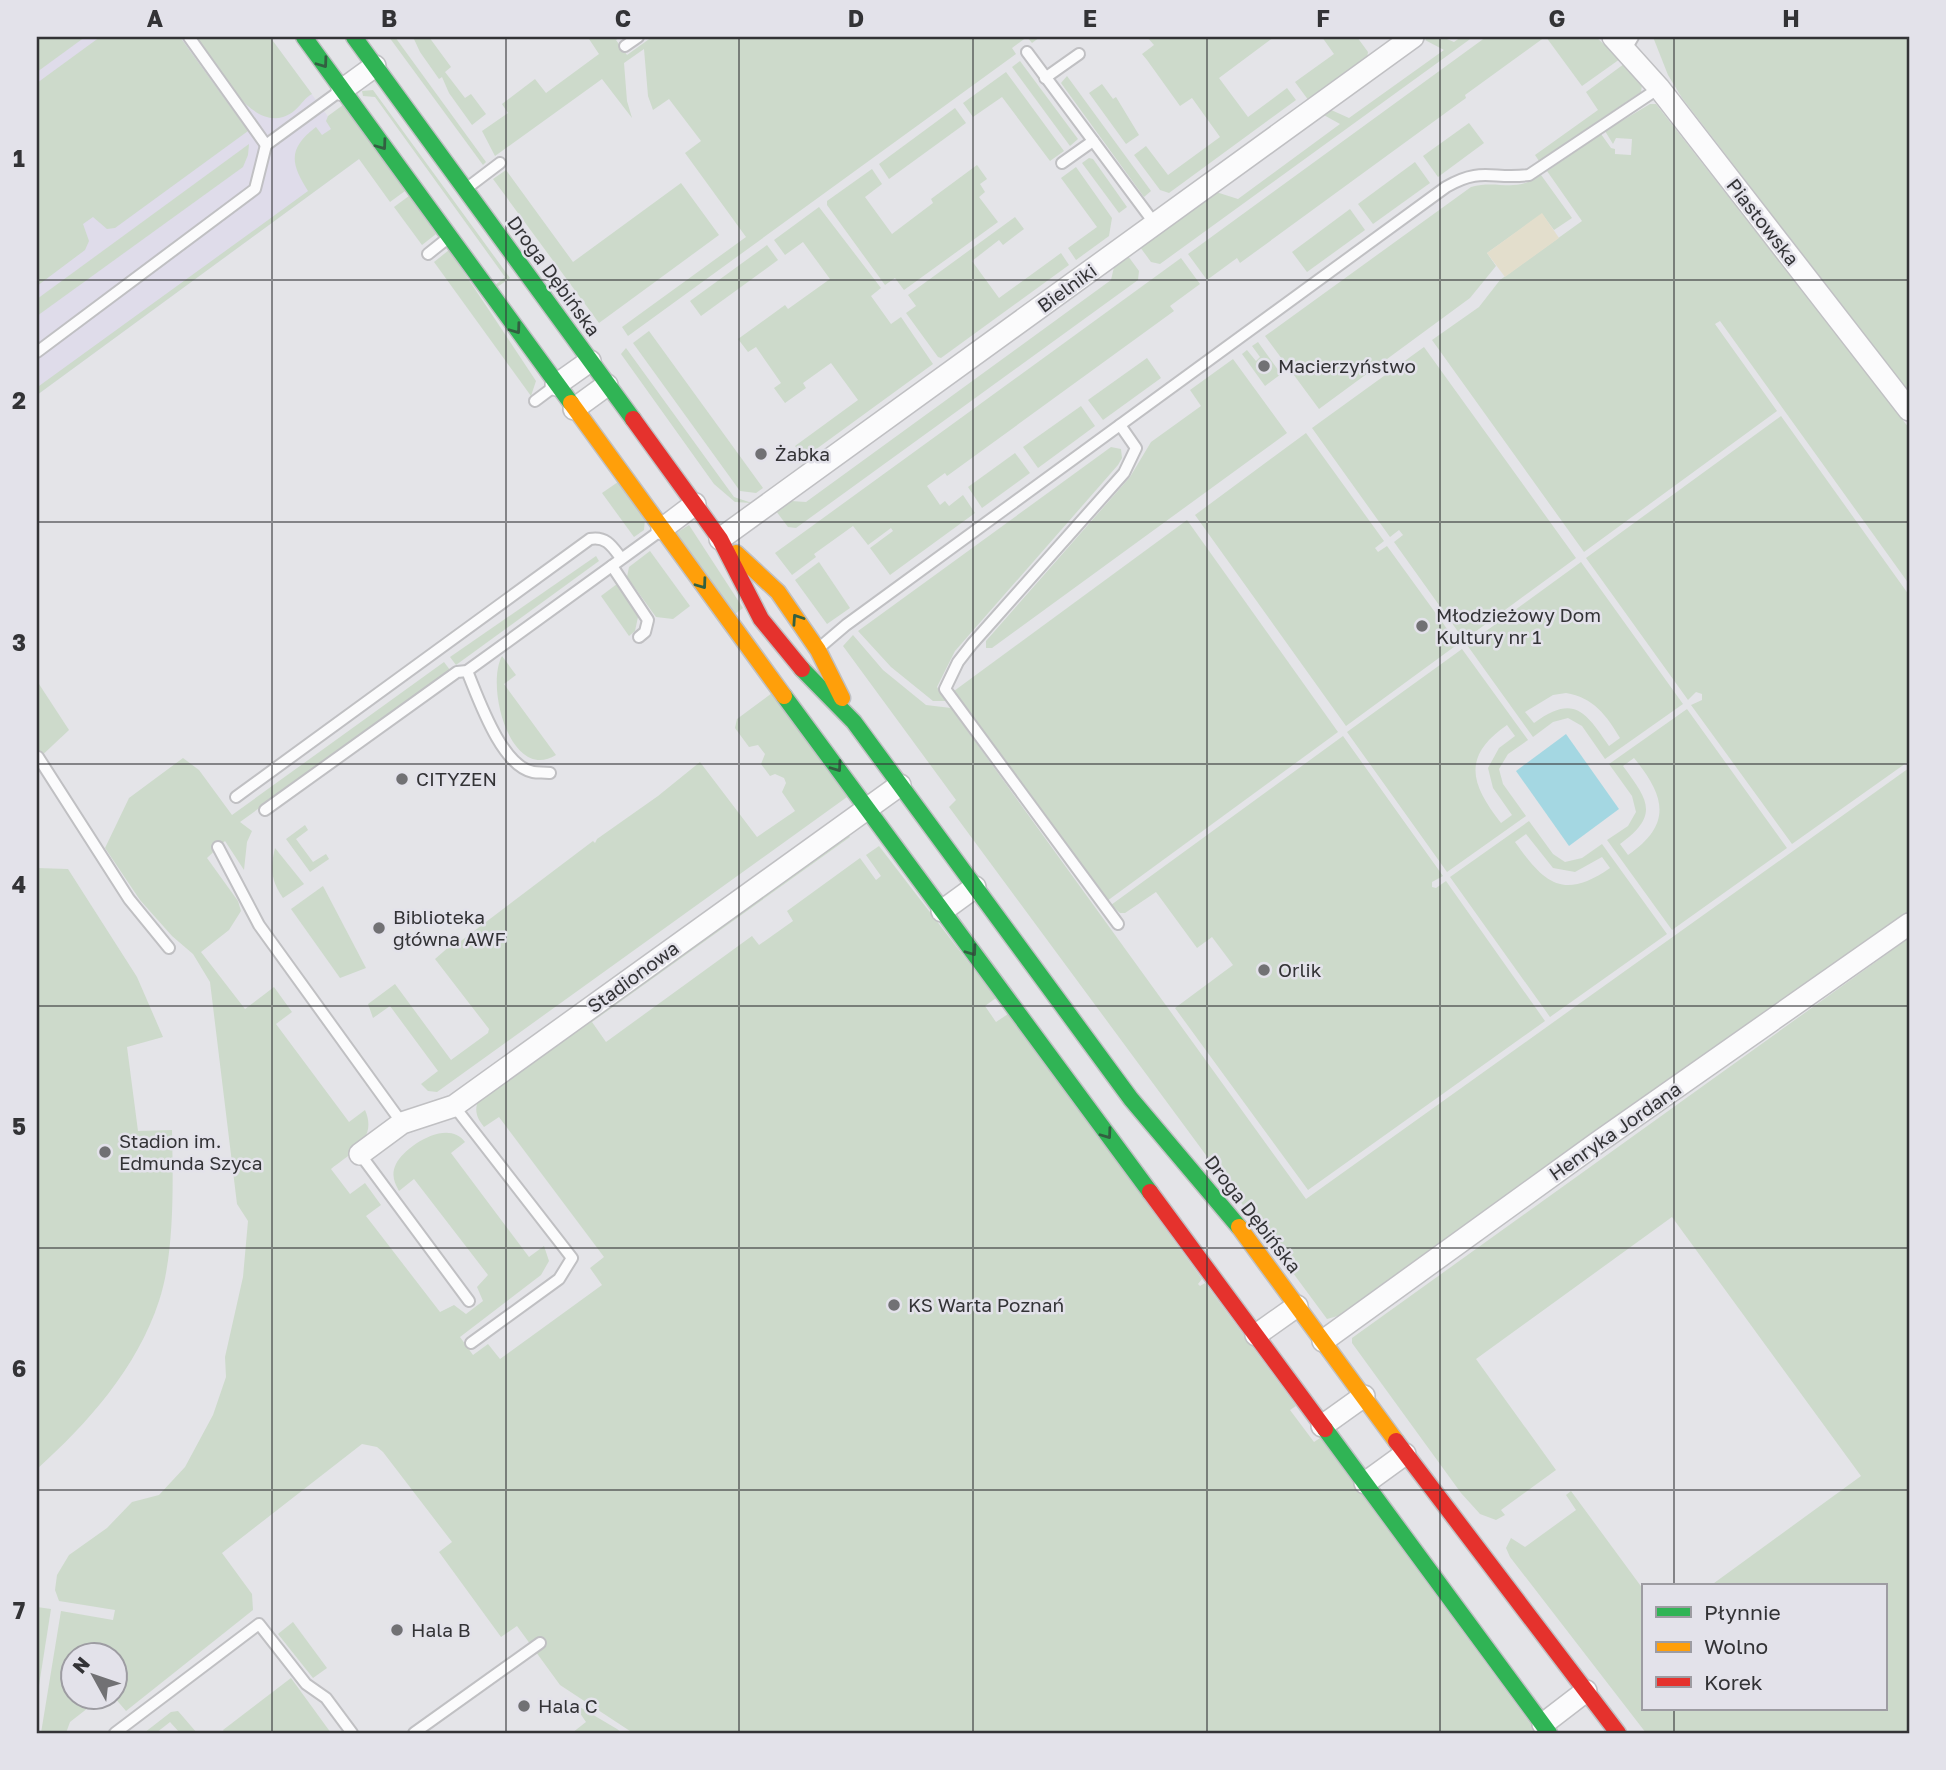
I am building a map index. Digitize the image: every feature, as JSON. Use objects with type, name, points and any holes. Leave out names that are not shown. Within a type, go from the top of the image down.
[{"type":"street","points":[[304,37],[866,808],[1546,1729],[1586,1691]]},
{"type":"street","name":"Droga Dębińska","points":[[354,37],[720,539],[761,619],[799,666],[853,722],[1131,1099],[1209,1188],[1405,1454],[1618,1733]]},
{"type":"street","name":"Bielniki","points":[[720,539],[1413,37]]},
{"type":"street","name":"Piastowska","points":[[1624,41],[1909,410]]},
{"type":"street","points":[[342,90],[375,66]]},
{"type":"street","points":[[556,385],[590,360]]},
{"type":"street","points":[[574,409],[607,385]]},
{"type":"street","points":[[662,529],[695,504]]},
{"type":"street","name":"Droga Dębińska","points":[[720,539],[778,592],[818,650],[853,722]]},
{"type":"street","name":"Stadionowa","points":[[360,1154],[402,1123],[454,1106],[900,785]]},
{"type":"street","points":[[942,911],[975,887]]},
{"type":"street","name":"Henryka Jordana","points":[[1323,1341],[1608,1135],[1909,924]]},
{"type":"street","points":[[1256,1335],[1297,1306]]},
{"type":"street","points":[[1322,1426],[1364,1396]]},
{"type":"street","points":[[1365,1483],[1405,1454]]},
{"type":"lane","points":[[188,37],[266,145]]},
{"type":"lane","points":[[625,46],[638,37]]},
{"type":"lane","points":[[1027,52],[1154,224]]},
{"type":"lane","points":[[1045,78],[1079,54]]},
{"type":"lane","points":[[799,666],[846,625],[1446,187],[1474,174],[1528,175],[1659,88]]},
{"type":"lane","points":[[37,352],[255,188],[266,145],[342,90]]},
{"type":"lane","points":[[1062,163],[1093,141]]},
{"type":"lane","points":[[465,189],[500,163]]},
{"type":"lane","points":[[428,254],[449,238]]},
{"type":"lane","points":[[535,401],[556,385]]},
{"type":"lane","points":[[1118,924],[945,689],[958,662],[972,644],[1124,472],[1136,447],[1120,425]]},
{"type":"lane","points":[[265,810],[457,672],[467,671],[662,529]]},
{"type":"lane","points":[[236,797],[590,539],[600,537],[609,542],[648,620],[645,632],[639,637]]},
{"type":"lane","points":[[467,671],[488,721],[510,756],[532,772],[550,773]]},
{"type":"lane","points":[[38,757],[130,899],[169,948]]},
{"type":"lane","points":[[218,847],[259,925],[402,1123]]},
{"type":"lane","points":[[454,1106],[572,1258],[559,1279],[471,1343]]},
{"type":"lane","points":[[360,1154],[469,1301]]},
{"type":"lane","points":[[116,1733],[259,1624],[306,1684],[326,1698],[352,1733]]},
{"type":"lane","points":[[414,1733],[540,1643]]},
{"type":"shaded area","points":[[37,37],[270,37],[359,159],[37,395]]},
{"type":"green space","points":[[37,37],[85,37],[37,72]]},
{"type":"green space","points":[[100,37],[180,37],[248,131],[115,228],[107,229],[93,217],[83,224],[89,241],[85,250],[37,286],[37,83]]},
{"type":"green space","points":[[196,37],[270,37],[312,94],[293,112],[283,117],[270,118],[257,113],[233,90]]},
{"type":"green space","points":[[389,37],[395,37],[486,162],[483,165]]},
{"type":"green space","points":[[413,37],[429,37],[451,67],[445,72],[465,98],[471,94],[486,114],[472,125],[449,93],[442,77],[439,79],[420,52]]},
{"type":"green space","points":[[620,37],[616,40],[627,55],[652,37],[1027,37],[1012,48],[1016,54],[628,336],[622,327],[746,237],[685,153],[701,141],[669,99],[653,110],[648,96],[644,49],[624,63],[627,101],[632,118],[602,79],[495,156],[482,131],[508,113],[502,104],[535,79],[546,93],[599,54],[589,39]]},
{"type":"green space","points":[[1027,37],[1040,37],[1032,43]]},
{"type":"green space","points":[[1147,37],[1274,37],[1219,78],[1248,117],[1287,88],[1296,100],[1169,193],[1160,190],[1134,155],[1146,146],[1168,175],[1220,137],[1192,98],[1180,106],[1142,54],[1154,45]]},
{"type":"green space","points":[[1322,37],[1357,37],[1368,52],[1367,58],[1309,101],[1295,82],[1334,54]]},
{"type":"green space","points":[[1429,37],[1442,37],[1454,42],[1461,37],[1473,37],[1160,264],[1151,262],[1140,247],[1216,192],[1238,199],[1340,124],[1322,114],[1329,109],[1349,118],[1444,50],[1425,40]]},
{"type":"green space","points":[[1486,37],[1545,37],[1240,263],[1237,258],[1207,280],[1188,254]]},
{"type":"green space","points":[[1546,37],[1596,37],[1620,59],[1582,86]]},
{"type":"green space","points":[[1653,37],[1909,37],[1909,392],[1682,98],[1668,75]]},
{"type":"green space","points":[[1020,61],[1078,139],[1070,146],[1012,67]]},
{"type":"green space","points":[[1624,64],[1642,85],[1641,92],[1539,161],[1535,155],[1598,110],[1586,92]]},
{"type":"green space","points":[[1006,72],[1064,151],[1050,161],[1002,97],[973,117],[963,103]]},
{"type":"green space","points":[[1067,76],[1151,191],[1144,197],[1061,83]]},
{"type":"green space","points":[[1102,84],[1113,99],[1116,97],[1139,135],[1126,144],[1089,93]]},
{"type":"green space","points":[[373,90],[510,278],[496,288],[494,286],[505,277],[375,97],[363,96],[362,91]]},
{"type":"green space","points":[[1650,104],[1656,104],[1909,428],[1909,584],[1720,321],[1715,324],[1777,411],[1584,552],[1432,340],[1479,307],[1500,280],[1582,221],[1547,171],[1601,134],[1611,148],[1615,149],[1615,154],[1631,155],[1632,139],[1616,138],[1613,144],[1605,131]]},
{"type":"green space","points":[[343,105],[405,191],[390,202],[359,159],[37,395],[37,385],[308,191],[295,165],[296,150],[300,142],[316,127],[322,135],[331,129],[326,121],[328,116]]},
{"type":"green space","points":[[955,108],[966,123],[889,179],[879,164]]},
{"type":"green space","points":[[1469,123],[1484,143],[1438,177],[1423,156]]},
{"type":"green space","points":[[249,144],[243,167],[37,316],[37,299]]},
{"type":"green space","points":[[1089,158],[1093,159],[1127,207],[1119,213],[1082,163]]},
{"type":"green space","points":[[1415,162],[1430,183],[1373,224],[1358,204]]},
{"type":"green space","points":[[977,165],[987,179],[980,184],[985,192],[979,197],[998,222],[904,290],[895,278],[885,285],[827,205],[827,201],[872,169],[882,184],[865,197],[892,234],[933,203],[931,199]]},
{"type":"green space","points":[[1076,167],[1112,218],[1109,236],[1076,260],[1068,248],[1097,227],[1061,178]]},
{"type":"green space","points":[[506,170],[573,262],[681,183],[719,235],[599,323],[493,179]]},
{"type":"green space","points":[[1541,175],[1572,218],[1554,230],[1542,214],[1487,253],[1496,266],[1470,298],[1319,409],[1265,336],[1471,187],[1523,184]]},
{"type":"green space","points":[[409,196],[436,234],[422,245],[394,207]]},
{"type":"green space","points":[[819,207],[881,288],[871,296],[891,324],[901,317],[933,364],[804,458],[795,446],[858,400],[831,363],[803,383],[806,388],[785,403],[774,388],[781,383],[756,347],[748,352],[738,339],[785,305],[788,309],[830,279],[803,242],[785,255],[774,240]]},
{"type":"green space","points":[[1350,209],[1365,230],[1307,272],[1292,252]]},
{"type":"green space","points":[[1015,217],[1024,229],[1003,245],[999,240],[972,261],[999,298],[1061,253],[1069,265],[941,358],[938,357],[906,313],[916,306],[908,295]]},
{"type":"green space","points":[[767,245],[778,260],[701,316],[690,301]]},
{"type":"green space","points":[[449,250],[536,381],[531,396],[434,262]]},
{"type":"green space","points":[[1128,256],[1139,271],[1138,280],[796,528],[788,527],[776,511],[791,501],[806,502],[1111,280],[1114,267]]},
{"type":"green space","points":[[1181,258],[1200,284],[1170,306],[1174,311],[947,476],[945,473],[927,486],[940,505],[945,501],[949,506],[963,495],[975,513],[890,575],[870,548],[893,531],[891,528],[868,545],[853,526],[814,554],[816,557],[792,575],[775,553]]},
{"type":"green space","points":[[649,331],[763,488],[756,493],[740,491],[633,343]]},
{"type":"green space","points":[[1258,342],[1281,374],[1265,386],[1242,354],[1247,350],[1256,361],[1260,357],[1252,346]]},
{"type":"green space","points":[[1424,347],[1576,558],[1464,640],[1394,542],[1403,535],[1399,530],[1390,537],[1312,428]]},
{"type":"green space","points":[[626,348],[734,497],[752,503],[735,502],[714,484],[621,354]]},
{"type":"green space","points":[[1147,358],[1161,378],[1103,420],[1088,400]]},
{"type":"green space","points":[[1233,359],[1287,433],[992,648],[986,648],[986,641],[1130,477],[1151,442],[1201,406],[1190,390]]},
{"type":"green space","points":[[1081,406],[1095,426],[1038,468],[1023,447]]},
{"type":"green space","points":[[1781,416],[1909,595],[1909,761],[1792,844],[1691,705],[1702,700],[1702,694],[1696,692],[1688,700],[1586,558]]},
{"type":"green space","points":[[1306,433],[1384,541],[1375,548],[1378,552],[1387,546],[1458,644],[1346,726],[1195,515]]},
{"type":"green space","points":[[1111,447],[1121,449],[1122,458],[1118,465],[955,651],[937,687],[946,701],[933,701],[891,667],[858,631]]},
{"type":"green space","points":[[1015,453],[1030,473],[982,508],[968,487]]},
{"type":"green space","points":[[618,482],[645,519],[644,530],[634,537],[602,493]]},
{"type":"green space","points":[[1187,520],[1338,732],[1107,901],[954,691]]},
{"type":"green space","points":[[689,525],[743,608],[735,614],[676,533]]},
{"type":"green space","points":[[650,551],[690,606],[673,619],[656,617],[627,577],[629,567]]},
{"type":"green space","points":[[596,556],[599,561],[456,665],[450,657]]},
{"type":"green space","points":[[819,562],[850,608],[827,624],[795,580]]},
{"type":"green space","points":[[1581,562],[1683,704],[1605,759],[1582,726],[1568,718],[1553,722],[1533,737],[1467,645]],"holes":[[[1553,695],[1576,695],[1592,703],[1610,722],[1620,738],[1609,746],[1585,716],[1569,708],[1559,709],[1534,723],[1525,712]]]},
{"type":"green space","points":[[617,584],[638,617],[635,631],[629,636],[601,596]]},
{"type":"green space","points":[[853,635],[883,670],[926,705],[951,708],[1306,1199],[1909,768],[1909,912],[1345,1314],[1327,1319],[949,807],[956,800],[843,646]]},
{"type":"green space","points":[[1462,649],[1528,740],[1508,754],[1499,769],[1503,784],[1526,816],[1447,872],[1347,732]],"holes":[[[1507,725],[1515,736],[1499,748],[1488,768],[1493,788],[1512,815],[1501,823],[1483,796],[1478,783],[1477,760],[1482,748]]]},
{"type":"green space","points":[[502,656],[516,675],[504,684],[556,755],[540,760],[526,756],[506,728],[497,688]]},
{"type":"green space","name":"KS Warta Poznań","points":[[444,662],[450,670],[240,822],[252,831],[247,842],[244,870],[225,841],[207,858],[238,901],[241,911],[229,930],[201,952],[245,1009],[274,987],[292,1012],[276,1024],[349,1122],[365,1110],[368,1129],[365,1137],[354,1151],[331,1169],[350,1194],[365,1183],[381,1205],[366,1216],[440,1312],[454,1305],[466,1314],[483,1301],[477,1287],[488,1275],[414,1179],[399,1191],[394,1178],[394,1168],[401,1157],[417,1143],[438,1134],[458,1135],[465,1142],[451,1153],[529,1257],[544,1246],[549,1261],[541,1275],[460,1337],[473,1355],[488,1344],[500,1359],[602,1285],[590,1268],[604,1257],[499,1117],[484,1127],[477,1113],[479,1098],[847,833],[850,837],[592,1022],[606,1042],[752,936],[759,945],[793,921],[787,911],[860,858],[876,880],[881,876],[866,855],[879,846],[996,998],[985,1006],[996,1022],[1008,1014],[1202,1279],[1198,1284],[1200,1286],[1205,1283],[1296,1406],[1290,1410],[1314,1442],[1320,1438],[1537,1733],[633,1733],[560,1685],[517,1626],[501,1637],[439,1552],[452,1542],[383,1452],[377,1447],[362,1444],[222,1553],[252,1594],[253,1610],[130,1708],[130,1640],[60,1640],[60,1710],[85,1710],[70,1722],[66,1733],[41,1733],[61,1611],[113,1620],[115,1610],[59,1601],[55,1590],[57,1575],[69,1555],[107,1528],[132,1502],[159,1495],[185,1467],[213,1415],[226,1377],[225,1357],[243,1277],[248,1221],[237,1204],[210,982],[193,954],[172,936],[140,900],[105,848],[129,798],[183,758],[199,770],[232,815]]},
{"type":"green space","points":[[37,681],[69,730],[37,760]]},
{"type":"green space","points":[[772,693],[847,797],[437,1092],[428,1091],[421,1084],[438,1071],[390,1006],[373,1018],[368,1004],[395,984],[451,1060],[488,1033],[489,1029],[435,959],[593,841],[595,843],[700,762],[757,837],[795,811],[782,792],[786,783],[784,778],[775,774],[770,776],[761,764],[765,754],[758,745],[749,747],[735,728],[737,719]]},
{"type":"green space","points":[[1687,709],[1787,848],[1672,930],[1607,840],[1628,826],[1636,812],[1632,796],[1609,764]],"holes":[[[1634,758],[1658,797],[1658,821],[1652,832],[1628,855],[1620,844],[1641,824],[1646,807],[1639,788],[1623,766]]]},
{"type":"green space","points":[[1343,736],[1443,876],[1432,882],[1432,887],[1436,888],[1446,881],[1545,1021],[1308,1190],[1175,1008],[1233,965],[1212,937],[1197,948],[1156,892],[1125,913],[1120,913],[1111,905]]},
{"type":"green space","points":[[1529,821],[1553,854],[1565,862],[1582,858],[1602,844],[1667,934],[1550,1017],[1450,877]],"holes":[[[1526,834],[1553,868],[1575,872],[1602,857],[1610,868],[1579,884],[1556,883],[1535,868],[1515,842]]]},
{"type":"green space","points":[[305,825],[308,830],[296,839],[313,862],[326,854],[329,859],[310,872],[286,839]]},
{"type":"green space","points":[[275,848],[304,884],[283,898],[273,874]]},
{"type":"green space","name":"Stadion im. Edmunda Szyca","points":[[37,868],[68,869],[137,977],[163,1037],[127,1047],[138,1131],[172,1130],[173,1171],[168,1261],[150,1326],[109,1393],[74,1433],[37,1469]]},
{"type":"green space","points":[[323,886],[366,968],[340,978],[291,909]]},
{"type":"green space","points":[[1909,938],[1909,1733],[1646,1733],[1510,1557],[1506,1548],[1511,1538],[1525,1547],[1576,1510],[1566,1495],[1571,1491],[1642,1588],[1642,1710],[1886,1710],[1886,1584],[1713,1584],[1861,1476],[1672,1217],[1476,1359],[1556,1470],[1501,1510],[1505,1515],[1496,1520],[1480,1514],[1461,1493],[1352,1343],[1352,1338]]},
{"type":"green space","points":[[37,1607],[51,1609],[37,1698]]},
{"type":"green space","points":[[293,1622],[327,1668],[313,1678],[278,1634]]},
{"type":"green space","points":[[291,1678],[331,1733],[225,1733],[223,1730]]},
{"type":"green space","points":[[573,1703],[622,1733],[572,1733],[586,1722]]},
{"type":"green space","points":[[178,1711],[197,1733],[180,1733],[170,1722],[156,1733],[144,1733],[171,1712]]},
{"type":"sand","points":[[1542,213],[1559,238],[1505,277],[1487,253]]},
{"type":"water","points":[[1566,734],[1619,809],[1569,846],[1516,771]]},
{"type":"traffic: fast","points":[[304,37],[571,403]]},
{"type":"traffic: fast","points":[[354,37],[633,419]]},
{"type":"traffic: fast","points":[[802,669],[854,722],[1131,1099],[1239,1227]]},
{"type":"traffic: fast","points":[[784,696],[1150,1192]]},
{"type":"traffic: fast","points":[[1325,1429],[1549,1733]]},
{"type":"traffic: slow","points":[[571,403],[784,696]]},
{"type":"traffic: slow","points":[[736,553],[778,592],[818,650],[842,698]]},
{"type":"traffic: slow","points":[[1239,1227],[1396,1441]]},
{"type":"traffic: jam","points":[[633,419],[720,539],[761,619],[802,669]]},
{"type":"traffic: jam","points":[[1150,1192],[1325,1429]]},
{"type":"traffic: jam","points":[[1396,1441],[1618,1733]]},
{"type":"place","name":"Macierzyństwo","points":[[1264,366]]},
{"type":"place","name":"Żabka","points":[[761,454]]},
{"type":"place","name":"Młodzieżowy Dom Kultury nr 1","points":[[1422,626]]},
{"type":"place","name":"CITYZEN","points":[[402,779]]},
{"type":"place","name":"Biblioteka główna AWF","points":[[379,928]]},
{"type":"place","name":"Orlik","points":[[1264,970]]},
{"type":"place","name":"Stadion im. Edmunda Szyca","points":[[105,1152]]},
{"type":"place","name":"KS Warta Poznań","points":[[894,1305]]},
{"type":"place","name":"Hala B","points":[[397,1630]]},
{"type":"place","name":"Hala C","points":[[524,1706]]}]
